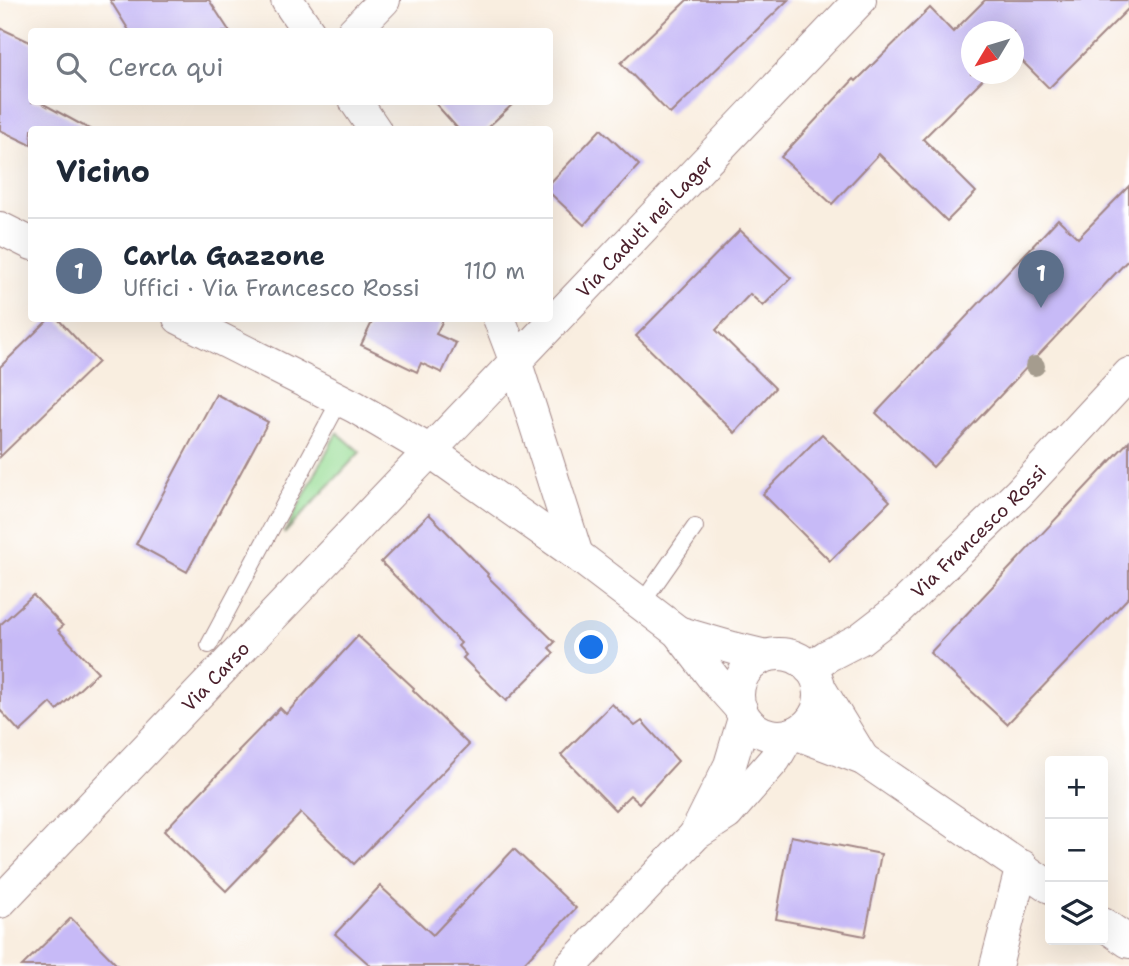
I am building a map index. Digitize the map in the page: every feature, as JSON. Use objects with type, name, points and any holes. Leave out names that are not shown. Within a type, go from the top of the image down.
[{"type":"street","points":[[287,0],[306,28]]},
{"type":"street","points":[[358,28],[383,0]]},
{"type":"street","name":"Via Caduti nei Lager","points":[[553,320],[860,0]]},
{"type":"street","points":[[358,105],[372,126]]},
{"type":"street","points":[[0,228],[28,242]]},
{"type":"street","points":[[187,322],[340,400],[430,451],[577,555],[678,632],[758,730],[778,736],[792,734],[863,759],[1045,883]]},
{"type":"street","points":[[501,322],[577,555]]},
{"type":"street","name":"Via Caduti nei Lager","points":[[430,451],[551,322]]},
{"type":"street","name":"Via Francesco Rossi","points":[[814,678],[827,656],[860,639],[899,609],[1019,493],[1129,374]]},
{"type":"street","name":"Via Carso","points":[[0,902],[430,451]]},
{"type":"street","points":[[678,632],[766,656]]},
{"type":"street","points":[[696,834],[730,765],[742,713],[738,692],[741,680],[747,669],[766,656],[788,655],[799,660],[814,678],[863,759]]},
{"type":"street","points":[[570,966],[696,834],[727,814],[775,759],[792,734],[810,721],[816,713],[819,701],[814,678]]},
{"type":"street","points":[[996,966],[1022,866]]},
{"type":"street","points":[[1108,927],[1129,942]]},
{"type":"lane","points":[[209,645],[340,400]]},
{"type":"lane","points":[[642,603],[695,527]]},
{"type":"green space","points":[[337,432],[360,452],[284,534]]},
{"type":"building","points":[[110,0],[209,0],[227,28],[128,28]]},
{"type":"building","points":[[687,0],[788,0],[670,114],[621,63]]},
{"type":"building","points":[[985,0],[1129,0],[1129,8],[1049,88],[1024,63],[1024,21],[964,21]]},
{"type":"building","points":[[930,8],[953,32],[961,24],[961,84],[978,84],[923,139],[976,192],[947,221],[879,154],[832,204],[781,157],[854,79],[856,81]]},
{"type":"building","points":[[0,28],[28,41],[28,105],[45,105],[84,126],[28,126],[28,144],[0,130]]},
{"type":"building","points":[[437,105],[512,105],[489,126],[455,126]]},
{"type":"building","points":[[601,129],[639,165],[584,225],[553,196],[553,180]]},
{"type":"building","points":[[1129,186],[1129,259],[933,467],[876,413],[1058,219],[1078,238]]},
{"type":"building","points":[[740,230],[791,278],[763,306],[750,294],[716,330],[775,388],[735,433],[636,336]]},
{"type":"building","points":[[46,322],[61,322],[98,362],[0,457],[0,367]]},
{"type":"building","points":[[372,322],[442,322],[436,334],[456,343],[442,373],[421,363],[417,372],[361,345]]},
{"type":"building","points":[[216,394],[268,422],[187,572],[136,544]]},
{"type":"building","points":[[822,434],[890,501],[830,561],[763,494]]},
{"type":"building","points":[[1129,441],[1129,597],[1007,724],[930,653]]},
{"type":"building","points":[[429,514],[487,576],[555,642],[549,648],[554,653],[506,701],[463,658],[466,655],[458,646],[461,643],[381,562]]},
{"type":"building","points":[[33,595],[63,626],[58,630],[98,672],[57,710],[51,703],[20,732],[0,710],[0,625]]},
{"type":"building","points":[[358,636],[414,688],[413,690],[469,745],[354,864],[301,813],[226,891],[164,831],[280,708],[286,714]]},
{"type":"building","points":[[612,704],[635,726],[642,721],[678,761],[639,803],[630,795],[615,810],[561,755]]},
{"type":"building","points":[[791,836],[881,854],[865,936],[776,919]]},
{"type":"building","points":[[514,849],[576,908],[521,966],[371,966],[335,934],[380,886],[433,935]]},
{"type":"building","points":[[71,918],[118,966],[22,966]]},
{"type":"place","name":"Carla Gazzone","points":[[1041,308]]}]
